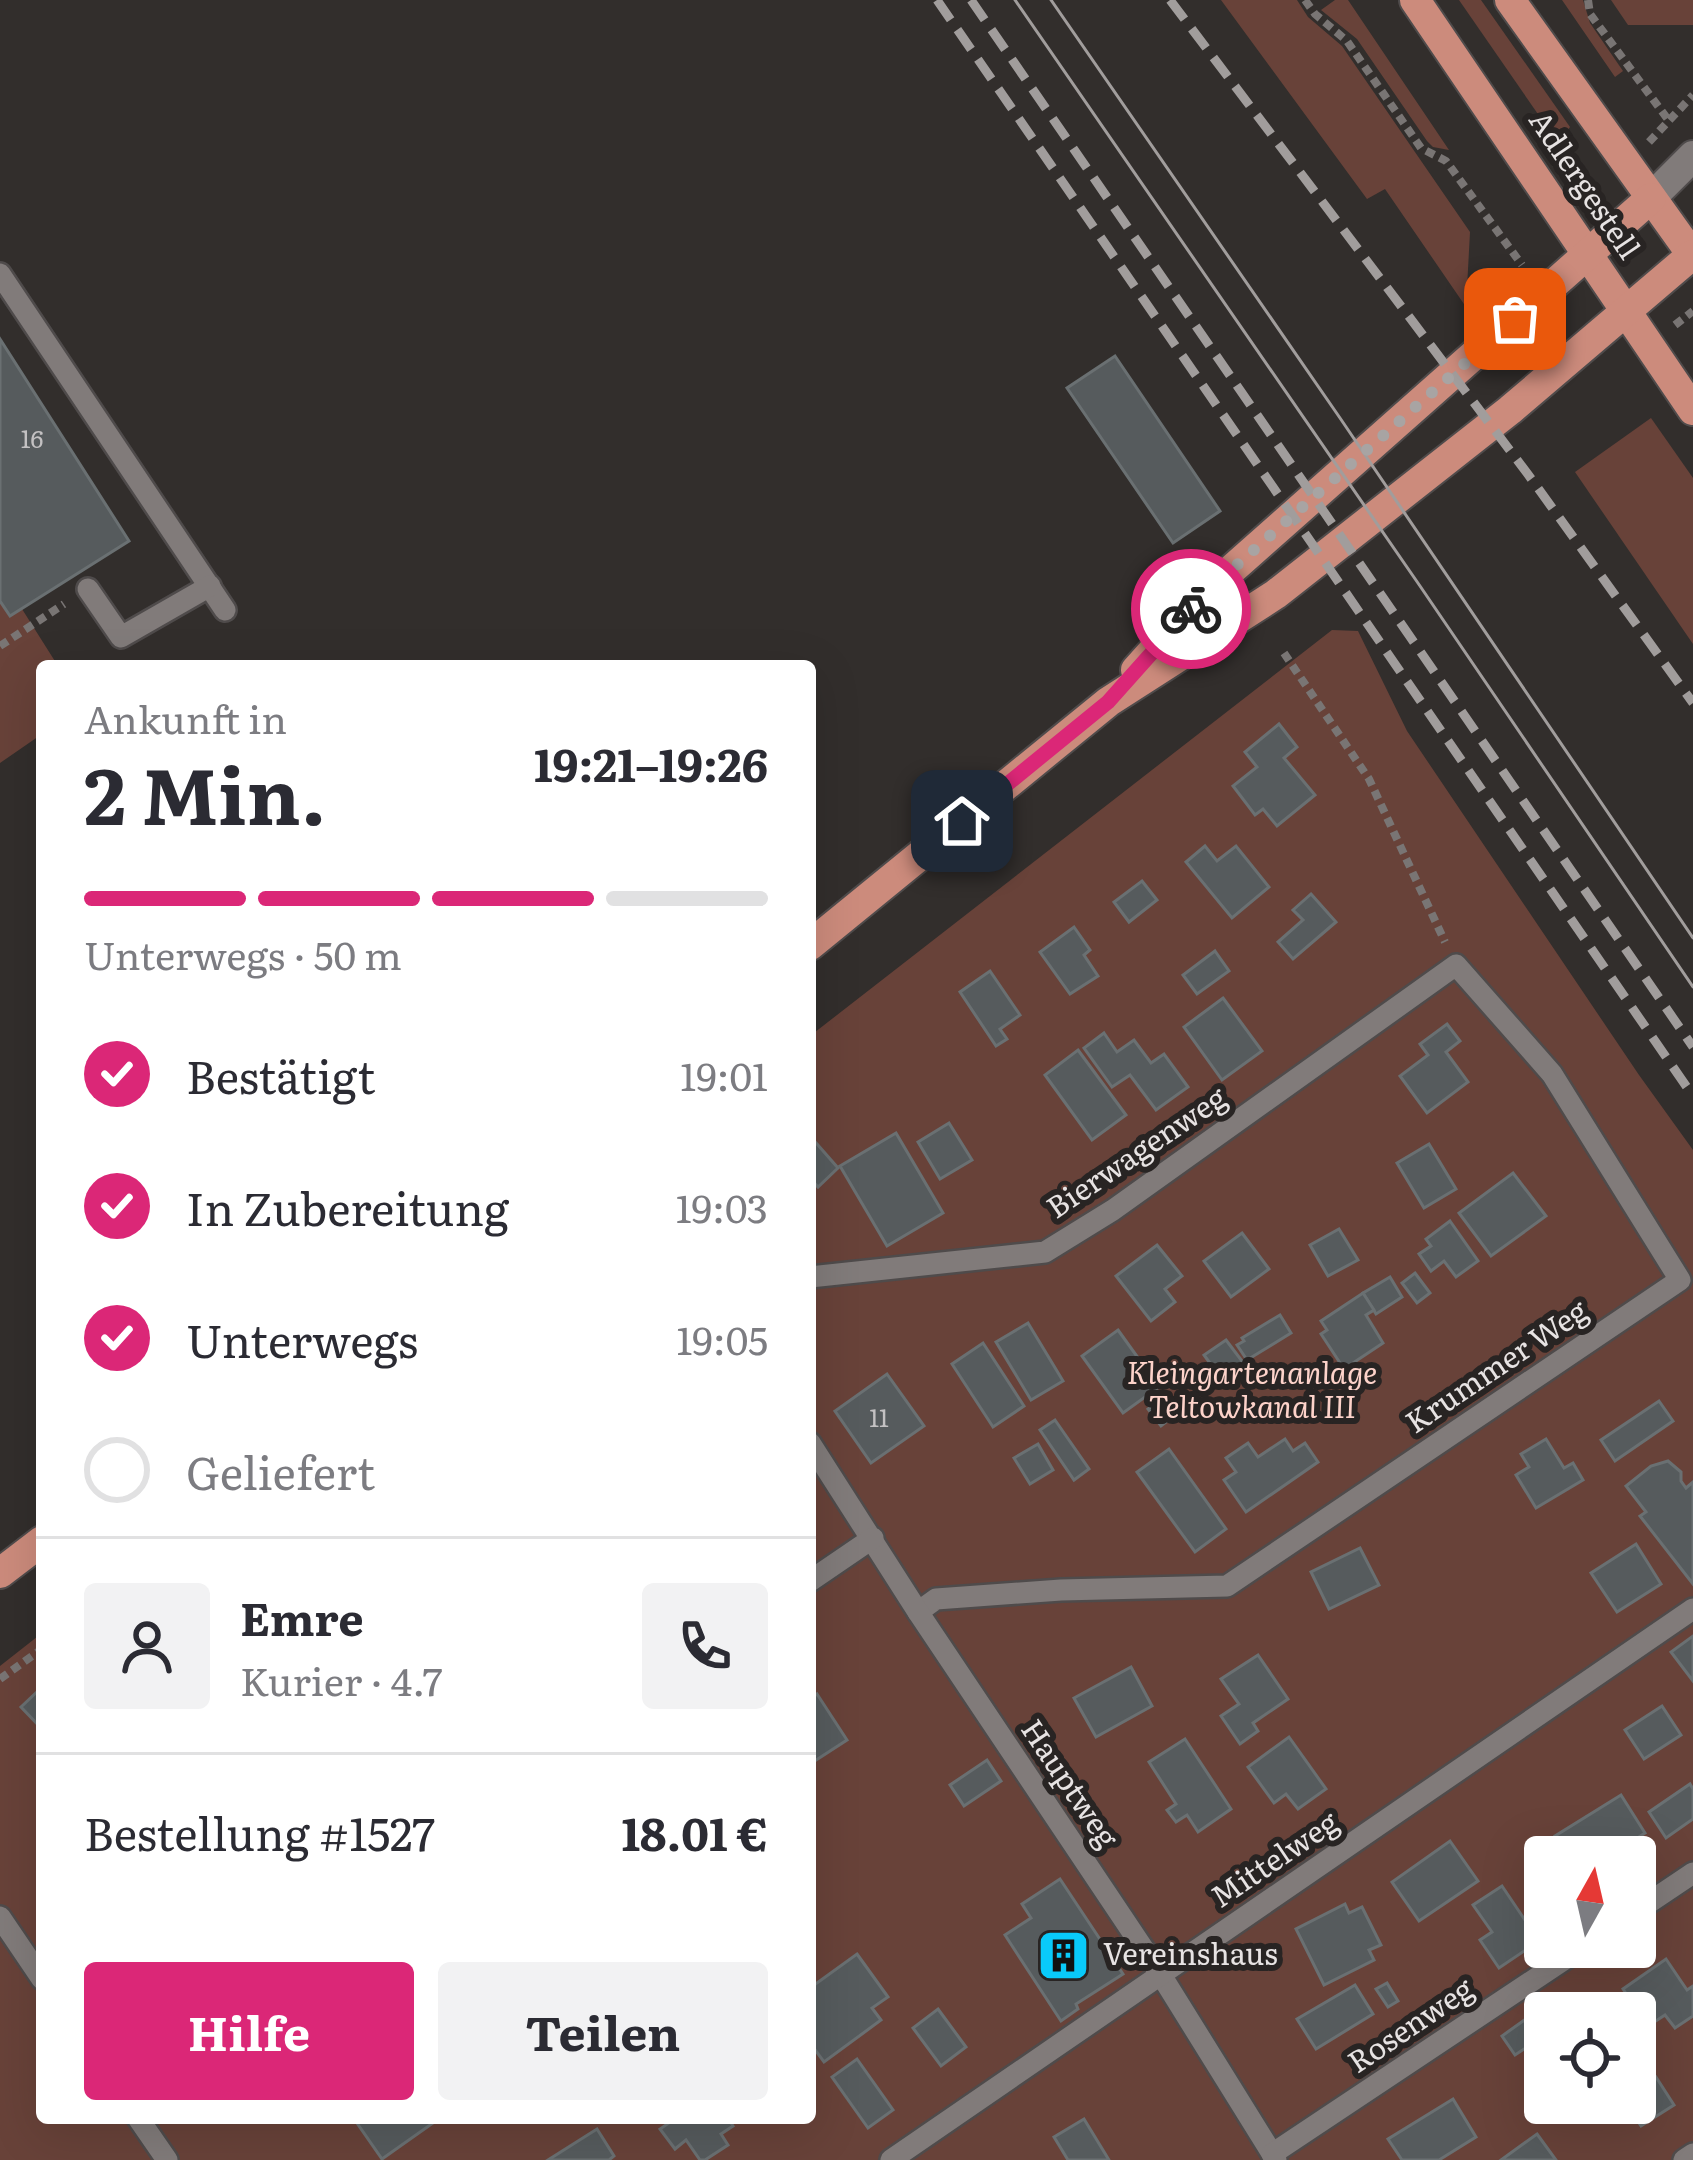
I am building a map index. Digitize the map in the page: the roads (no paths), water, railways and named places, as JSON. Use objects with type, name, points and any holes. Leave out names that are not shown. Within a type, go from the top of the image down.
[{"type":"main road","name":"Adlergestell","points":[[1415,0],[1693,410]]},
{"type":"main road","name":"Adlergestell","points":[[1510,0],[1693,255]]},
{"type":"main road","points":[[1108,702],[1204,594],[1693,157]]},
{"type":"main road","points":[[816,940],[1108,702],[1276,594],[1510,410],[1693,255]]},
{"type":"main road","points":[[0,1573],[36,1546]]},
{"type":"lane","points":[[0,274],[225,610]]},
{"type":"lane","points":[[88,589],[122,637],[210,586]]},
{"type":"lane","name":"Bierwagenweg","points":[[816,1276],[1045,1252],[1112,1210],[1456,965]]},
{"type":"lane","name":"Krummer Weg","points":[[918,1612],[936,1599],[1227,1586],[1680,1280],[1552,1074],[1456,965]]},
{"type":"lane","name":"Hauptweg","points":[[816,1452],[1161,1975],[1274,2157]]},
{"type":"lane","points":[[816,1577],[872,1538]]},
{"type":"lane","name":"Mittelweg","points":[[891,2160],[1693,1609]]},
{"type":"lane","points":[[1656,1898],[1693,1874]]},
{"type":"lane","points":[[0,1917],[36,1970]]},
{"type":"lane","name":"Rosenweg","points":[[1274,2157],[1552,1968]]},
{"type":"lane","points":[[142,2124],[167,2160]]},
{"type":"lane","points":[[1684,2160],[1693,2154]]},
{"type":"tram line","points":[[1015,0],[1693,987]]},
{"type":"tram line","points":[[1051,0],[1693,938]]},
{"type":"railway","points":[[937,0],[1693,1096]]},
{"type":"railway","points":[[971,0],[1693,1047]]},
{"type":"railway","points":[[1170,0],[1527,473],[1693,703]]},
{"type":"place","name":"Vereinshaus","points":[[1064,1955]]},
{"type":"park label","name":"Kleingartenanlage Teltowkanal III","points":[[1252,1391]]}]
